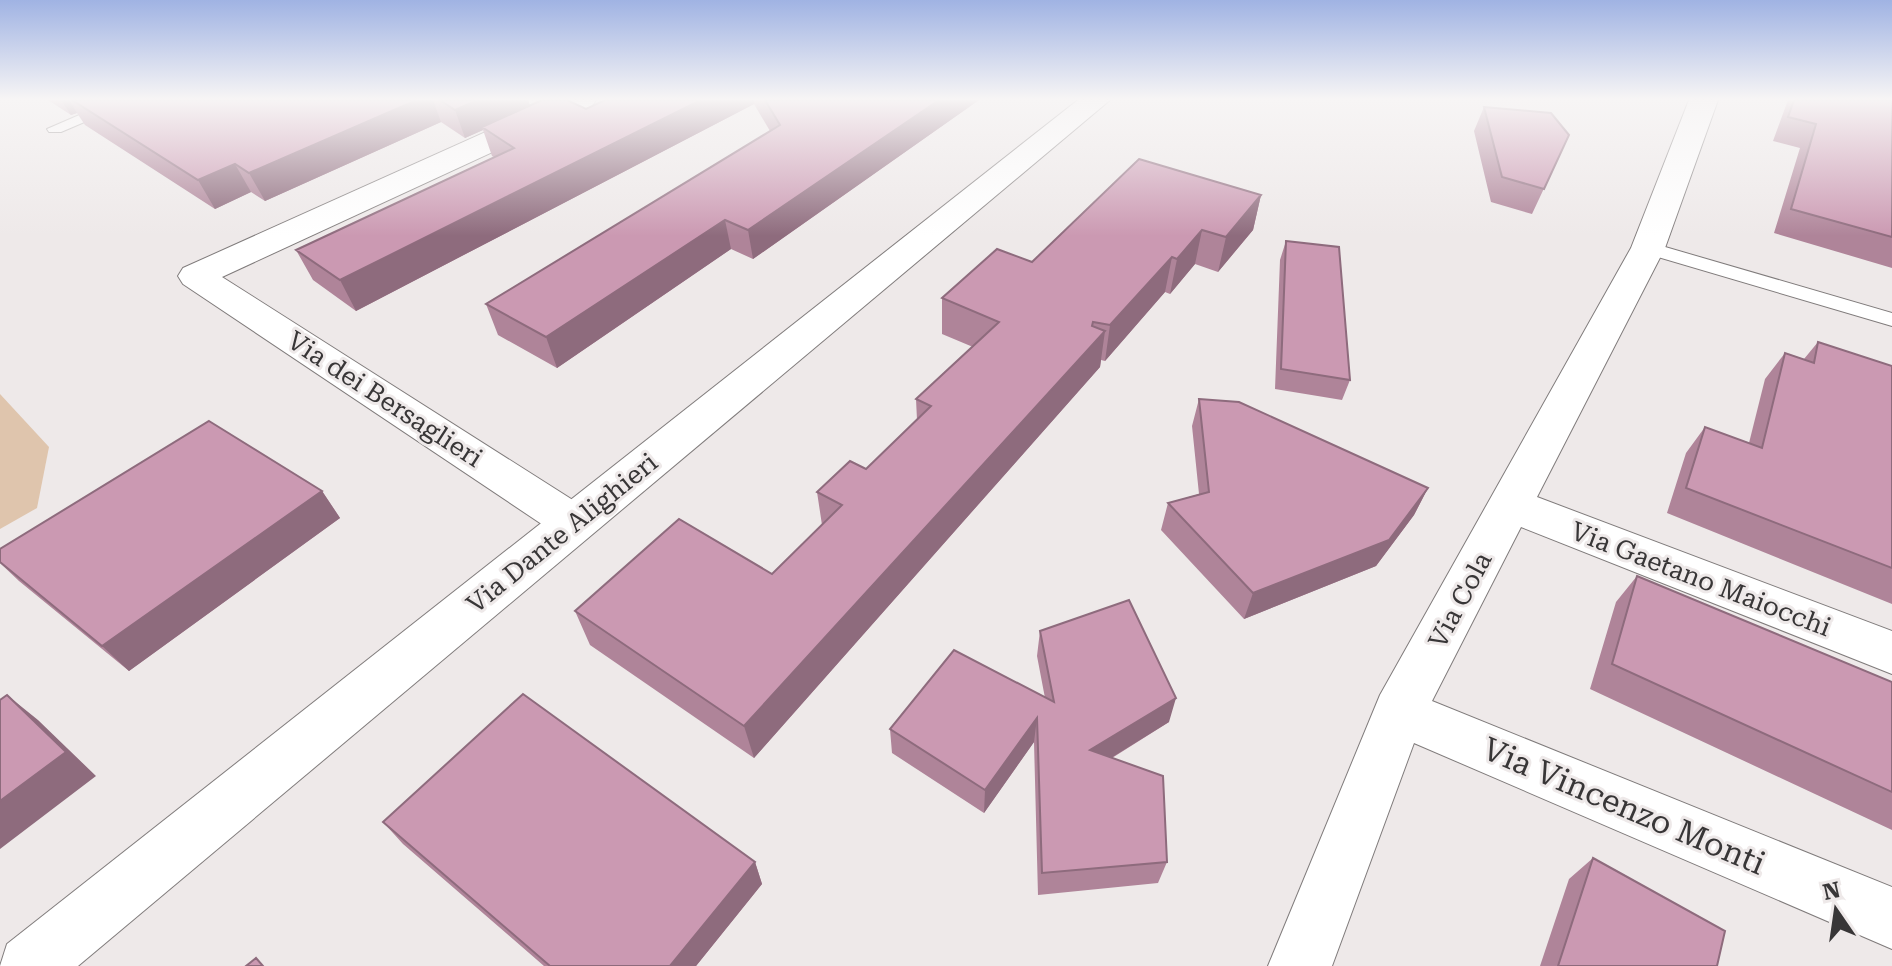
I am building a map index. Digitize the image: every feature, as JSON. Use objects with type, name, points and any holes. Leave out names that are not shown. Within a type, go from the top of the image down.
[{"type":"street","name":"Via dei Bersaglieri","points":[[483,145],[196,276],[574,523]]},
{"type":"street","name":"Via Dante Alighieri","points":[[29,966],[1040,145]]},
{"type":"street","name":"Via Cola","points":[[1300,966],[1399,712],[1648,248],[1687,145]]},
{"type":"street","name":"Via Gaetano Maiocchi","points":[[1511,505],[1892,653]]},
{"type":"street","name":"Via Vincenzo Monti","points":[[1399,712],[1892,918]]},
{"type":"lane","points":[[1648,248],[1892,320]]},
{"type":"shaded area","points":[[0,394],[49,447],[37,508],[0,529]]},
{"type":"building","points":[[143,145],[313,145],[249,173],[235,164],[198,180]]},
{"type":"building","points":[[510,145],[611,145],[340,280],[296,250],[514,148]]},
{"type":"building","points":[[747,145],[873,145],[748,230],[725,220],[546,337],[486,304]]},
{"type":"building","points":[[1494,145],[1564,145],[1544,189],[1502,177]]},
{"type":"building","points":[[1810,145],[1892,145],[1892,237],[1791,209]]},
{"type":"building","points":[[1139,159],[1261,195],[1226,237],[1202,230],[1177,259],[1172,257],[1110,325],[1093,322],[1092,326],[1105,331],[744,726],[575,611],[679,519],[772,574],[842,505],[817,492],[850,461],[866,469],[931,406],[916,399],[999,322],[942,298],[997,249],[1032,262]]},
{"type":"building","points":[[1286,241],[1339,247],[1350,380],[1281,369]]},
{"type":"building","points":[[1818,342],[1892,366],[1892,568],[1686,488],[1705,427],[1762,448],[1785,353],[1814,363]]},
{"type":"building","points":[[1199,399],[1239,402],[1428,488],[1389,540],[1253,593],[1168,503],[1209,492]]},
{"type":"building","points":[[209,421],[322,491],[102,646],[0,562],[0,549]]},
{"type":"building","points":[[1637,576],[1892,682],[1892,792],[1612,664]]},
{"type":"building","points":[[1129,600],[1176,698],[1090,750],[1163,776],[1167,862],[1042,873],[1037,718],[985,790],[890,729],[954,650],[1054,702],[1040,631]]},
{"type":"building","points":[[523,694],[755,862],[670,966],[550,966],[383,822]]},
{"type":"building","points":[[7,695],[66,752],[0,801],[0,700]]},
{"type":"building","points":[[1593,858],[1725,931],[1717,966],[1558,966]]},
{"type":"building","points":[[256,958],[263,966],[246,966]]}]
